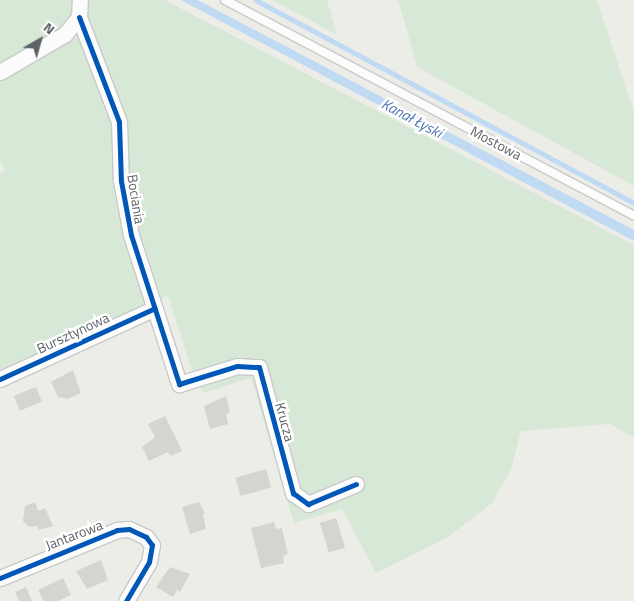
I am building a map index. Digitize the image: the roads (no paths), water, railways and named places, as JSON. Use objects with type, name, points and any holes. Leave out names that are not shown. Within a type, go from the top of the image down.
[{"type":"street","points":[[0,72],[47,47],[65,34],[79,18],[80,0]]},
{"type":"street","name":"Bociania","points":[[79,18],[119,122],[121,182],[131,235],[179,384]]},
{"type":"street","name":"Bursztynowa","points":[[0,379],[155,308]]},
{"type":"street","name":"Krucza","points":[[179,384],[237,366],[259,367],[293,493],[308,504],[356,484]]},
{"type":"street","name":"Jantarowa","points":[[0,578],[117,530],[129,529],[146,536],[152,545],[149,562],[126,601]]},
{"type":"lane","name":"Mostowa","points":[[225,0],[634,216]]},
{"type":"water","name":"Kanał Łyski","points":[[181,0],[197,0],[213,8],[634,230],[634,241]]},
{"type":"waterway","points":[[256,0],[634,203]]}]
